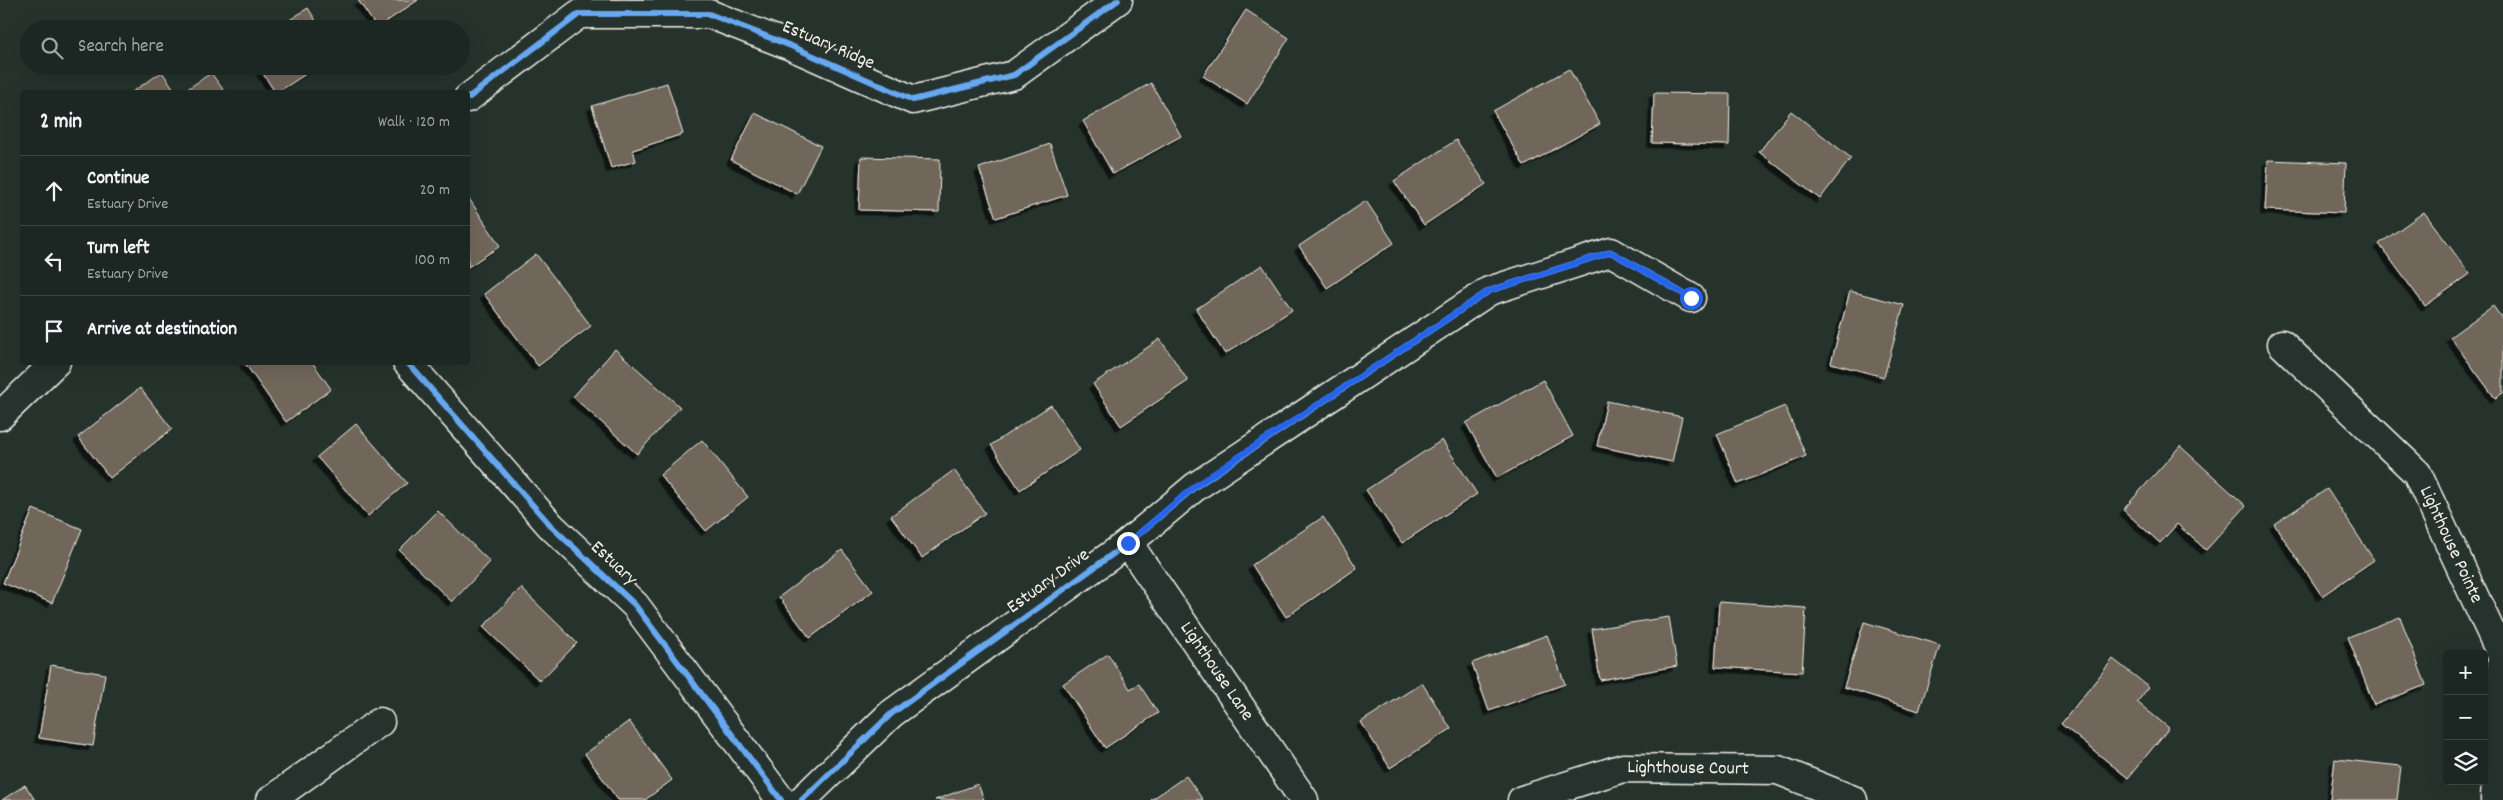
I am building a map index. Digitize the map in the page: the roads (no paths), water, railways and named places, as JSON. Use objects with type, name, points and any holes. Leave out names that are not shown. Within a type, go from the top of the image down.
[{"type":"street","name":"Estuary Ridge","points":[[470,96],[579,14],[709,14],[791,46],[913,100],[1014,75],[1118,0]]},
{"type":"street","name":"Estuary Drive","points":[[802,800],[891,714],[1128,543],[1195,486],[1489,291],[1611,252],[1691,298]]},
{"type":"street","name":"Lighthouse Pointe","points":[[2282,344],[2417,472],[2502,656],[2495,800]]},
{"type":"street","points":[[0,416],[53,365]]},
{"type":"street","name":"Estuary","points":[[410,365],[551,526],[635,605],[781,800]]},
{"type":"street","name":"Lighthouse Lane","points":[[1128,543],[1304,800]]},
{"type":"street","points":[[270,800],[380,722]]},
{"type":"street","name":"Lighthouse Court","points":[[1522,800],[1623,768],[1778,770],[1853,800]]}]
